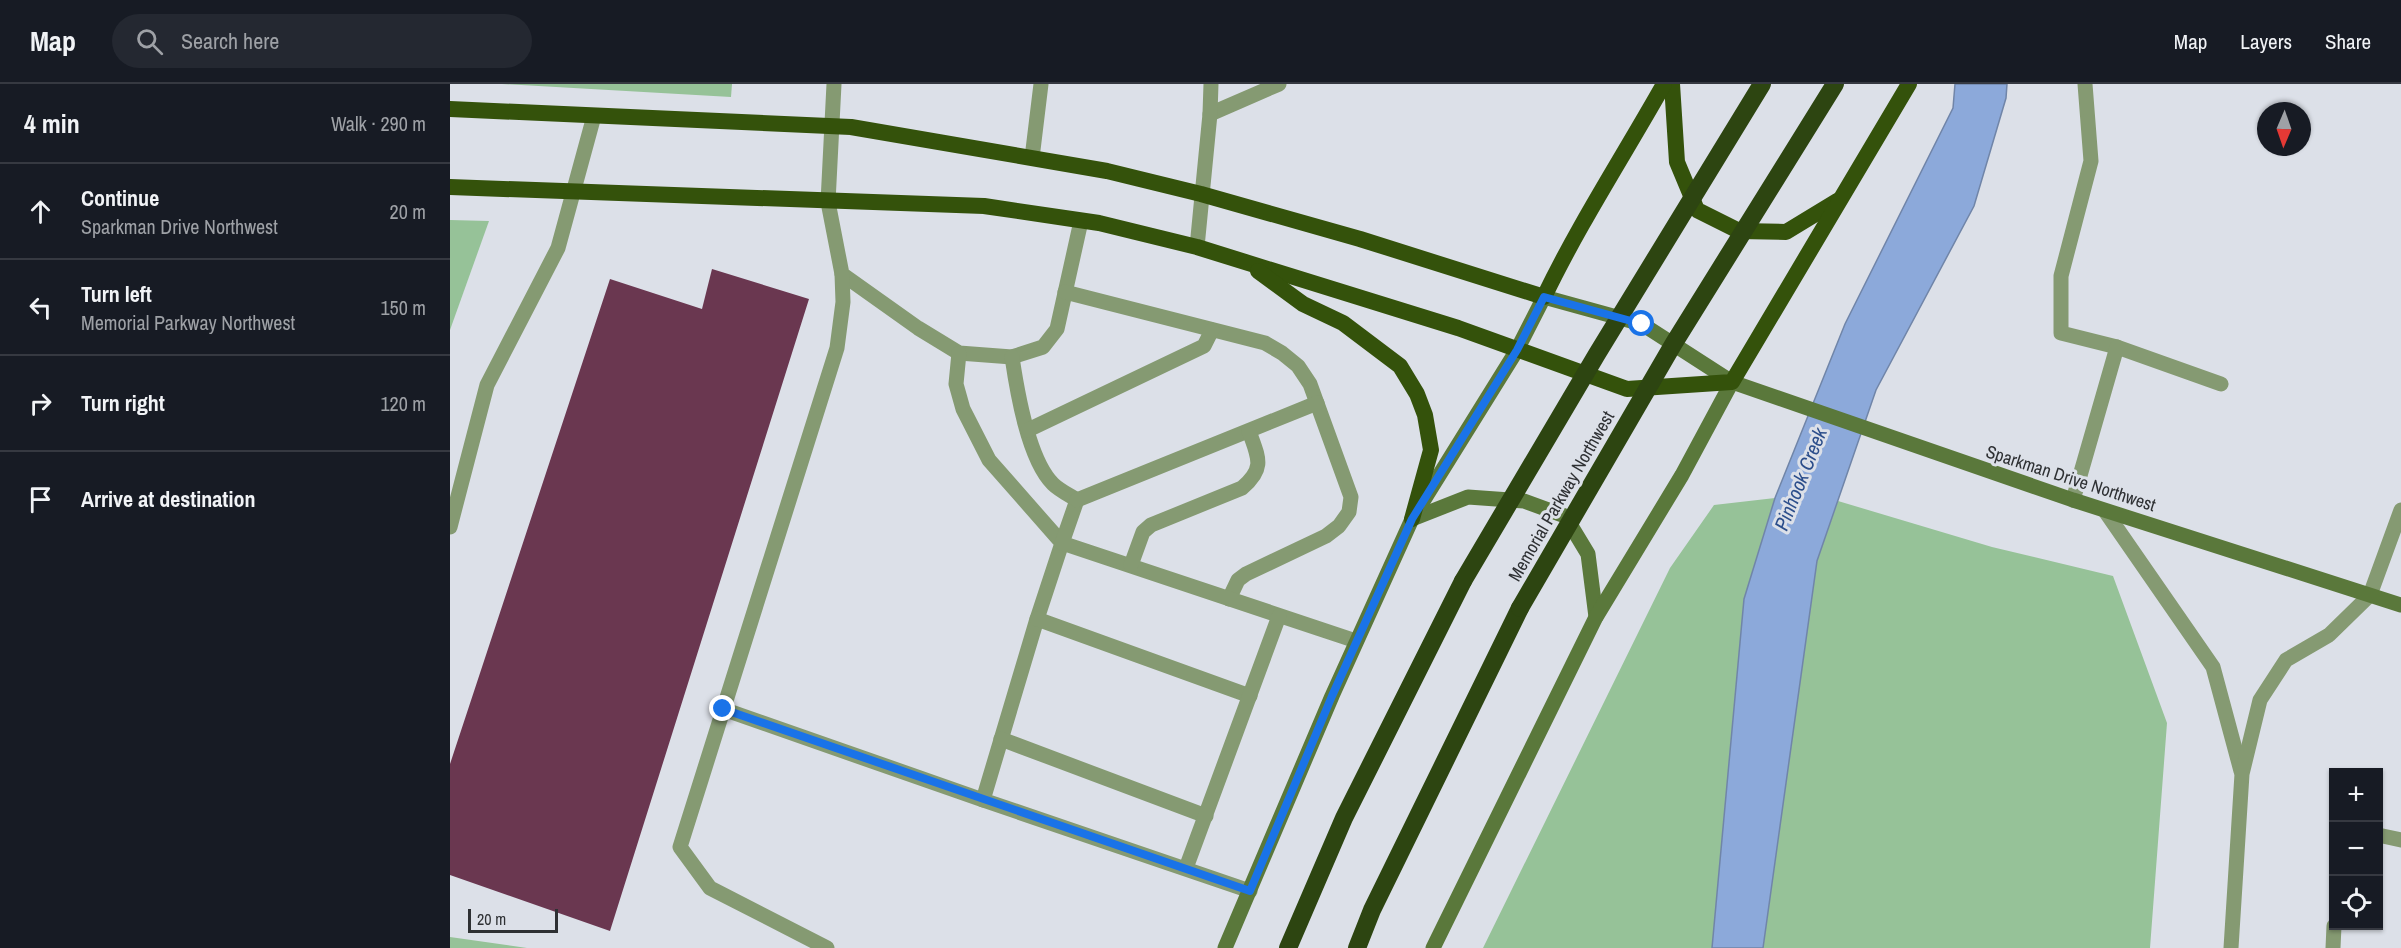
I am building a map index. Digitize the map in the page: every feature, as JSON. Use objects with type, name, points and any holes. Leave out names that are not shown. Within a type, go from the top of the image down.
[{"type":"highway","points":[[450,109],[851,127],[1032,158],[1107,171],[1201,194],[1360,239],[1544,297],[1567,249],[1664,84]]},
{"type":"highway","points":[[1672,84],[1677,162],[1697,210],[1738,231],[1786,232],[1840,199]]},
{"type":"highway","points":[[1288,948],[1344,819],[1463,581],[1597,354],[1762,84]]},
{"type":"highway","name":"Memorial Parkway Northwest","points":[[1357,948],[1377,900],[1520,608],[1674,343],[1835,84]]},
{"type":"highway","points":[[1732,382],[1909,84]]},
{"type":"highway","name":"Sparkman Drive Northwest","points":[[450,187],[984,206],[1140,232],[1197,247],[1458,328],[1627,389],[1732,382]]},
{"type":"highway","points":[[1246,262],[1304,304],[1343,323],[1400,366],[1417,394],[1425,415],[1431,450],[1412,519]]},
{"type":"main road","points":[[1225,948],[1356,641],[1412,519],[1517,350],[1544,297]]},
{"type":"main road","name":"Sparkman Drive Northwest","points":[[1544,297],[1642,324],[1732,382],[2105,511],[2401,605]]},
{"type":"main road","points":[[1433,948],[1596,617],[1682,475],[1732,382]]},
{"type":"main road","points":[[1412,519],[1468,497],[1524,501],[1565,516],[1588,554],[1596,617]]},
{"type":"street","points":[[827,948],[710,888],[680,847],[837,348],[843,302],[842,274],[828,202],[834,84]]},
{"type":"street","points":[[1032,158],[1041,84]]},
{"type":"street","points":[[1197,247],[1211,84]]},
{"type":"street","points":[[1210,114],[1279,84]]},
{"type":"street","points":[[2085,84],[2091,161],[2061,276],[2061,333],[2117,347],[2221,384]]},
{"type":"street","points":[[450,527],[487,385],[558,248],[594,116]]},
{"type":"street","points":[[842,274],[918,328],[959,353],[1012,357],[1043,347],[1058,329],[1081,221]]},
{"type":"street","points":[[1065,292],[1265,343],[1298,366],[1310,384],[1351,497],[1349,512],[1340,526],[1326,536],[1238,580],[1229,599]]},
{"type":"street","points":[[1028,430],[1204,345],[1212,330]]},
{"type":"street","points":[[2073,500],[2117,347]]},
{"type":"street","points":[[959,353],[956,384],[963,409],[989,459],[1062,543],[1356,641]]},
{"type":"street","points":[[1012,357],[1017,392],[1037,460],[1053,484],[1077,500]]},
{"type":"street","points":[[983,800],[1037,619],[1077,500],[1317,403]]},
{"type":"street","points":[[1131,566],[1143,532],[1151,525],[1242,488],[1252,480],[1258,470],[1259,459],[1249,431]]},
{"type":"street","points":[[2231,948],[2242,774],[2260,700],[2286,660],[2329,635],[2370,595],[2401,510]]},
{"type":"street","points":[[2105,511],[2213,667],[2242,774]]},
{"type":"street","points":[[1186,868],[1279,616]]},
{"type":"street","points":[[1037,619],[1250,696]]},
{"type":"street","points":[[723,709],[1250,891]]},
{"type":"street","points":[[1001,739],[1206,816]]},
{"type":"street","points":[[2383,836],[2401,840]]},
{"type":"street","points":[[2333,948],[2334,930]]},
{"type":"green space","points":[[502,84],[732,84],[731,97]]},
{"type":"green space","points":[[450,220],[489,221],[450,330]]},
{"type":"green space","points":[[1775,498],[1744,599],[1712,948],[1483,948],[1670,568],[1714,505]]},
{"type":"green space","points":[[1838,501],[1992,547],[2113,576],[2167,723],[2150,948],[1763,948],[1817,561]]},
{"type":"green space","points":[[450,937],[527,948],[450,948]]},
{"type":"water","name":"Pinhook Creek","points":[[1955,84],[2007,84],[2006,98],[1974,206],[1876,390],[1817,561],[1763,948],[1712,948],[1744,599],[1775,498],[1845,324],[1953,108]]},
{"type":"building","points":[[712,269],[809,299],[610,931],[450,875],[450,764],[610,279],[702,309]]},
{"type":"route","points":[[723,709],[1250,891],[1332,696],[1412,519],[1517,350],[1544,297],[1642,324]]}]
